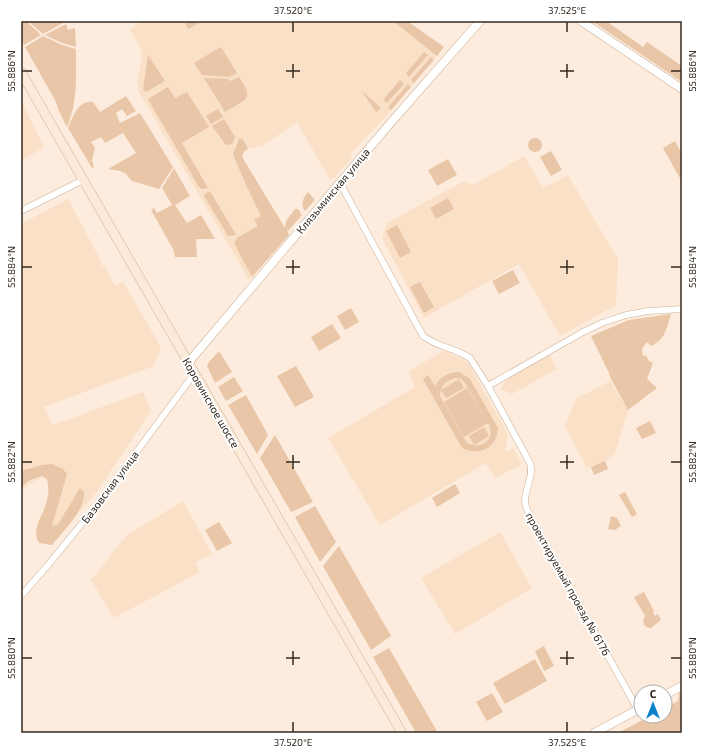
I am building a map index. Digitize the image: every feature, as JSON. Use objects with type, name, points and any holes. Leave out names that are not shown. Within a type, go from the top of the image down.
[{"type":"main road","name":"Коровинское шоссе","points":[[21,72],[402,733]]},
{"type":"street","name":"Клязьминская улица","points":[[188,363],[340,183],[480,21]]},
{"type":"street","points":[[581,21],[682,89]]},
{"type":"street","points":[[21,211],[83,180]]},
{"type":"street","name":"проектируемый проезд № 6176","points":[[340,183],[423,336],[431,342],[466,355],[470,358],[488,386],[530,463],[531,474],[525,500],[526,509],[633,698]]},
{"type":"street","points":[[488,386],[583,332],[602,323],[648,310],[682,309]]},
{"type":"street","name":"Базовская улица","points":[[21,596],[98,504],[194,374]]},
{"type":"street","points":[[673,691],[682,686]]},
{"type":"street","points":[[594,733],[633,712]]},
{"type":"shaded area","points":[[21,21],[26,21],[41,35],[24,45],[21,40]]},
{"type":"shaded area","points":[[28,21],[65,21],[65,22],[43,34]]},
{"type":"shaded area","points":[[142,21],[407,21],[444,47],[384,119],[350,154],[352,158],[335,177],[330,180],[297,122],[263,146],[245,151],[242,157],[289,235],[249,280],[139,92],[137,82],[142,57],[141,50],[130,30]]},
{"type":"shaded area","points":[[184,21],[203,21],[188,29]]},
{"type":"shaded area","points":[[393,21],[407,21],[444,47],[437,56]]},
{"type":"shaded area","points":[[592,21],[606,21],[643,47],[647,42],[682,66],[682,82]]},
{"type":"shaded area","points":[[66,24],[68,30],[75,28],[76,47],[62,43],[45,35]]},
{"type":"shaded area","points":[[43,36],[62,45],[76,49],[75,98],[67,127],[55,100],[25,47]]},
{"type":"shaded area","points":[[221,47],[237,73],[229,77],[202,75],[194,63]]},
{"type":"shaded area","points":[[424,52],[428,55],[409,77],[406,73]]},
{"type":"shaded area","points":[[148,55],[165,81],[146,92],[143,89]]},
{"type":"shaded area","points":[[431,57],[434,60],[414,83],[411,80]]},
{"type":"shaded area","points":[[239,77],[246,88],[247,97],[245,100],[225,112],[204,78],[228,79],[230,81]]},
{"type":"shaded area","points":[[400,80],[404,84],[387,103],[383,100]]},
{"type":"shaded area","points":[[408,84],[411,87],[391,110],[388,107]]},
{"type":"shaded area","points":[[168,87],[175,98],[187,92],[209,127],[182,143],[208,188],[202,189],[199,187],[148,99]]},
{"type":"shaded area","points":[[362,91],[381,108],[376,112]]},
{"type":"shaded area","points":[[126,96],[136,111],[127,116],[122,109],[116,113],[120,123],[140,113],[173,167],[159,189],[132,181],[125,173],[120,171],[108,169],[136,153],[123,133],[105,143],[101,137],[91,142],[95,148],[92,160],[94,167],[92,168],[68,128],[74,114],[83,104],[93,102],[100,112]]},
{"type":"shaded area","points":[[21,100],[44,147],[21,161]]},
{"type":"shaded area","points":[[218,109],[223,117],[211,124],[206,116]]},
{"type":"shaded area","points":[[224,119],[235,137],[232,144],[226,145],[212,126]]},
{"type":"shaded area","points":[[242,138],[248,149],[244,151],[242,157],[285,228],[286,221],[295,209],[298,209],[302,215],[288,231],[287,230],[289,235],[252,277],[234,243],[238,237],[258,226],[254,220],[261,216],[233,154],[239,139]]},
{"type":"shaded area","points":[[535,138],[540,140],[542,145],[540,150],[535,152],[530,150],[528,145],[530,140]]},
{"type":"shaded area","points":[[675,141],[682,154],[681,180],[663,148]]},
{"type":"shaded area","points":[[551,151],[562,170],[551,176],[540,157]]},
{"type":"shaded area","points":[[524,156],[543,188],[568,175],[618,259],[616,305],[560,336],[519,264],[424,318],[382,238],[387,223],[464,181],[473,185]]},
{"type":"shaded area","points":[[448,159],[457,175],[437,186],[428,170]]},
{"type":"shaded area","points":[[174,168],[190,196],[175,205],[187,223],[201,215],[215,239],[196,239],[197,257],[175,257],[173,249],[151,210],[154,208],[157,213],[172,205],[162,188]]},
{"type":"shaded area","points":[[210,191],[236,235],[228,236],[204,196]]},
{"type":"shaded area","points":[[308,192],[315,200],[305,211],[303,201]]},
{"type":"shaded area","points":[[448,198],[454,209],[436,219],[430,208]]},
{"type":"shaded area","points":[[68,199],[101,261],[102,266],[104,265],[115,286],[123,282],[161,347],[154,366],[44,407],[53,425],[143,392],[151,411],[96,493],[52,543],[46,539],[63,483],[47,473],[21,490],[21,224]]},
{"type":"shaded area","points":[[397,225],[411,252],[400,258],[386,231]]},
{"type":"shaded area","points":[[513,270],[520,283],[499,294],[492,281]]},
{"type":"shaded area","points":[[420,282],[434,307],[424,313],[410,287]]},
{"type":"shaded area","points":[[351,308],[359,322],[345,330],[337,316]]},
{"type":"shaded area","points":[[671,314],[663,337],[651,346],[647,342],[642,349],[643,356],[646,355],[649,361],[653,363],[647,379],[657,388],[628,410],[610,377],[591,336],[629,320]]},
{"type":"shaded area","points":[[332,324],[341,338],[319,351],[311,337]]},
{"type":"shaded area","points":[[219,351],[232,372],[215,383],[207,366]]},
{"type":"shaded area","points":[[443,351],[464,360],[469,364],[508,434],[505,452],[513,448],[522,464],[495,478],[486,463],[380,525],[328,438],[415,387],[408,372]]},
{"type":"shaded area","points":[[549,354],[557,369],[512,394],[501,389],[507,378]]},
{"type":"shaded area","points":[[296,366],[314,397],[295,407],[277,376]]},
{"type":"shaded area","points":[[455,372],[459,372],[470,379],[498,428],[497,435],[491,445],[481,451],[469,451],[462,448],[423,379],[428,375],[435,386],[442,378]],"holes":[[[456,378],[461,379],[465,383],[486,420],[467,388],[444,402],[464,437],[488,423],[491,434],[483,444],[473,445],[467,443],[440,396],[442,386],[449,380]]]},
{"type":"shaded area","points":[[234,377],[243,391],[226,401],[218,387]]},
{"type":"shaded area","points":[[459,379],[464,388],[446,398],[441,390]]},
{"type":"shaded area","points":[[610,381],[628,410],[615,454],[605,461],[587,468],[565,426],[576,399]]},
{"type":"shaded area","points":[[246,395],[268,435],[257,454],[228,405]]},
{"type":"shaded area","points":[[650,421],[656,433],[642,439],[636,428]]},
{"type":"shaded area","points":[[484,427],[489,436],[474,445],[469,436]]},
{"type":"shaded area","points":[[275,435],[313,502],[291,512],[260,458]]},
{"type":"shaded area","points":[[605,461],[608,469],[594,475],[591,467]]},
{"type":"shaded area","points":[[52,464],[63,469],[67,474],[52,526],[58,524],[80,488],[84,492],[81,506],[77,513],[52,545],[39,543],[36,533],[48,498],[47,479],[42,476],[30,480],[21,487],[21,471],[41,465]]},
{"type":"shaded area","points":[[455,484],[460,493],[437,507],[432,498]]},
{"type":"shaded area","points":[[625,492],[637,514],[632,517],[619,495]]},
{"type":"shaded area","points":[[183,501],[212,554],[195,563],[200,572],[114,618],[91,580],[127,535]]},
{"type":"shaded area","points":[[315,506],[336,542],[320,562],[295,517]]},
{"type":"shaded area","points":[[611,516],[617,518],[621,526],[615,530],[608,529]]},
{"type":"shaded area","points":[[219,522],[232,543],[217,551],[205,530]]},
{"type":"shaded area","points":[[500,532],[532,588],[455,634],[421,578]]},
{"type":"shaded area","points":[[339,546],[391,636],[371,650],[323,566]]},
{"type":"shaded area","points":[[644,592],[655,616],[658,614],[661,620],[651,628],[644,624],[643,620],[645,616],[634,597]]},
{"type":"shaded area","points":[[544,646],[554,666],[544,671],[535,651]]},
{"type":"shaded area","points":[[389,648],[438,733],[416,733],[373,657]]},
{"type":"shaded area","points":[[535,659],[547,681],[505,704],[493,683]]},
{"type":"shaded area","points":[[682,691],[682,733],[618,733],[635,724],[673,724],[673,704],[678,701],[679,693]]},
{"type":"shaded area","points":[[492,693],[503,712],[487,721],[476,702]]}]
